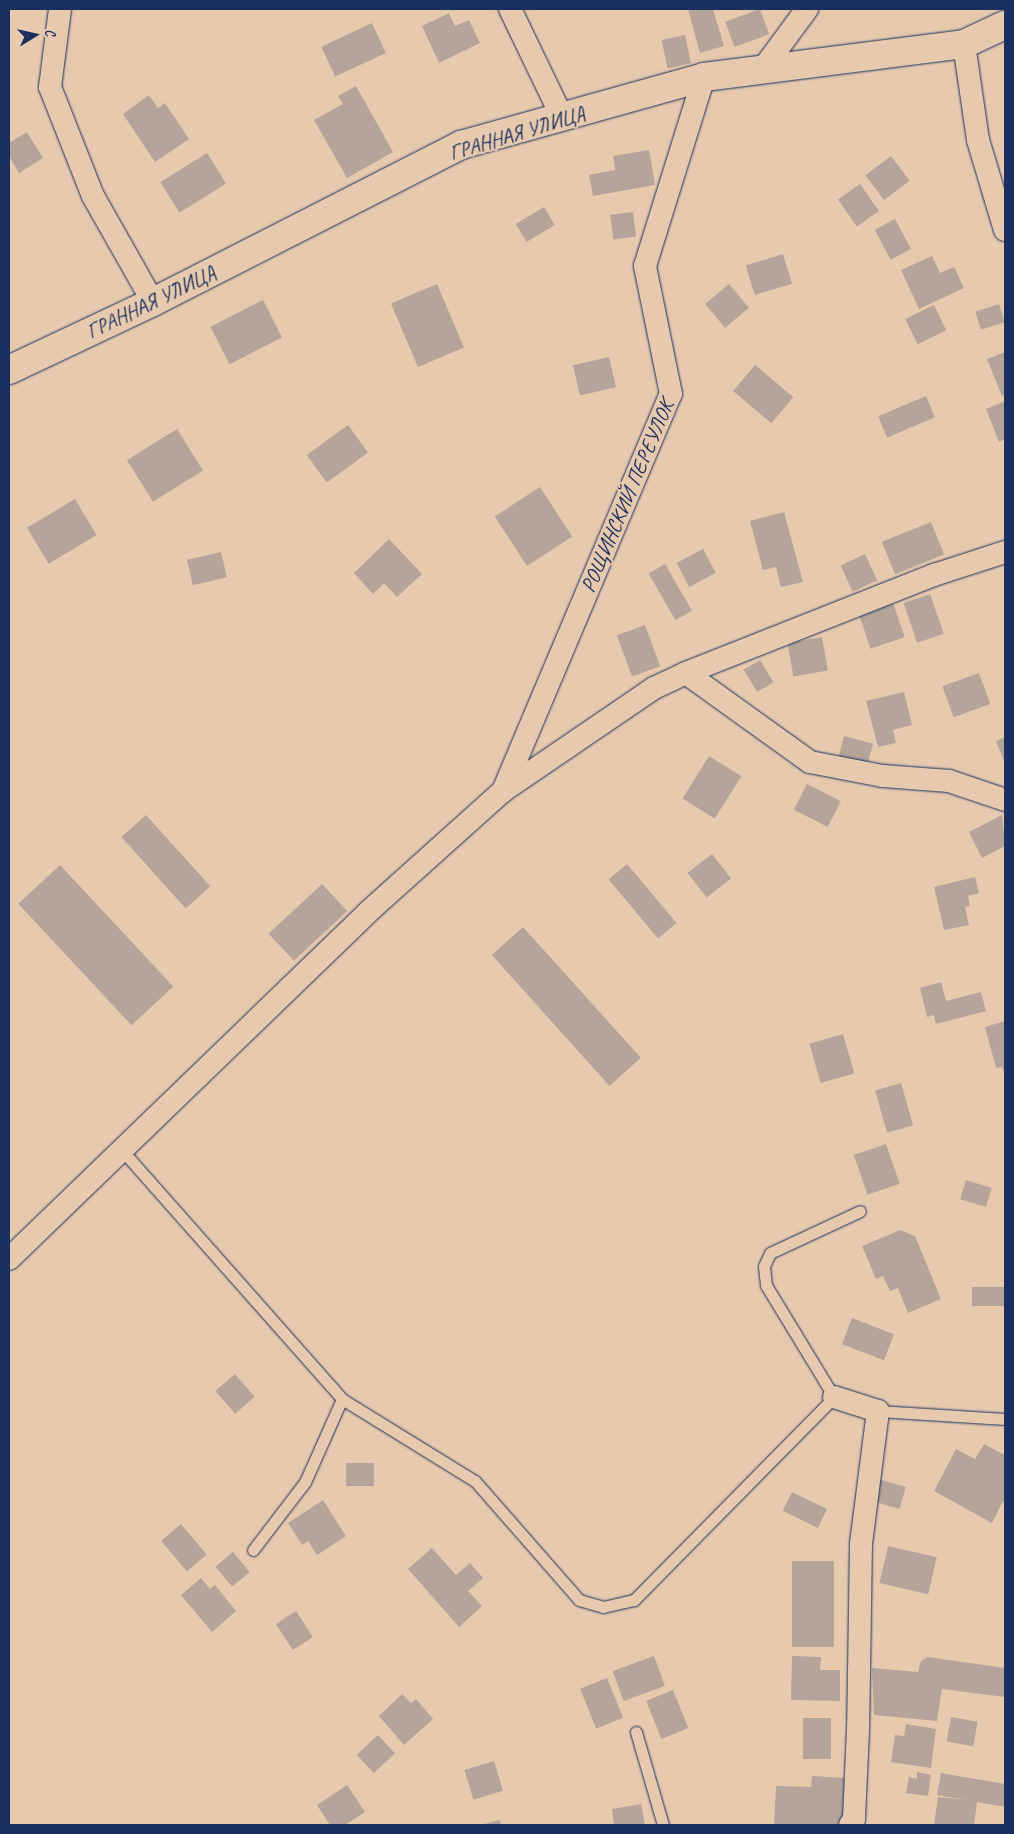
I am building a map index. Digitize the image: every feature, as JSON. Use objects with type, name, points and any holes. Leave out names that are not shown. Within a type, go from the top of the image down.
[{"type":"street","points":[[60,9],[50,87],[93,196],[153,302]]},
{"type":"street","points":[[510,9],[563,119]]},
{"type":"street","points":[[762,70],[807,9]]},
{"type":"street","name":"ГРАННАЯ УЛИЦА","points":[[9,370],[153,302],[461,145],[563,119],[704,77],[964,44],[1005,26]]},
{"type":"street","points":[[964,44],[978,140],[1005,230]]},
{"type":"street","name":"РОЩИНСКИЙ ПЕРЕУЛОК","points":[[503,791],[671,394],[645,266],[704,77]]},
{"type":"street","points":[[9,1259],[368,912],[503,791],[654,688],[686,672],[934,575],[1005,552]]},
{"type":"street","points":[[686,672],[810,762],[883,776],[949,781],[1005,800]]},
{"type":"street","points":[[834,1397],[878,1411],[861,1544],[858,1730],[854,1819],[850,1825]]},
{"type":"lane","points":[[121,1149],[342,1399],[475,1481],[579,1600],[603,1607],[634,1600],[834,1397],[766,1285],[764,1266],[770,1253],[860,1211]]},
{"type":"lane","points":[[253,1550],[306,1482],[342,1399]]},
{"type":"lane","points":[[878,1411],[1005,1419]]},
{"type":"lane","points":[[636,1732],[663,1825]]},
{"type":"building","points":[[688,9],[713,9],[724,46],[700,53]]},
{"type":"building","points":[[760,9],[769,34],[734,47],[725,22]]},
{"type":"building","points":[[449,13],[455,26],[469,20],[480,43],[439,63],[422,26]]},
{"type":"building","points":[[372,23],[386,53],[335,77],[321,47]]},
{"type":"building","points":[[685,35],[691,63],[668,68],[662,40]]},
{"type":"building","points":[[356,86],[393,152],[347,178],[314,120],[343,104],[338,96]]},
{"type":"building","points":[[149,95],[158,108],[165,103],[189,139],[155,162],[123,114]]},
{"type":"building","points":[[27,132],[43,158],[19,173],[9,156],[9,143]]},
{"type":"building","points":[[649,150],[655,185],[593,196],[589,175],[615,170],[613,156]]},
{"type":"building","points":[[207,153],[226,184],[179,213],[160,182]]},
{"type":"building","points":[[891,156],[910,181],[884,200],[865,175]]},
{"type":"building","points":[[860,184],[879,211],[857,227],[838,199]]},
{"type":"building","points":[[544,207],[555,225],[527,242],[516,224]]},
{"type":"building","points":[[633,212],[636,237],[613,240],[610,215]]},
{"type":"building","points":[[895,219],[911,249],[891,260],[875,230]]},
{"type":"building","points":[[783,254],[792,284],[755,295],[746,265]]},
{"type":"building","points":[[932,256],[940,273],[954,267],[964,288],[919,309],[901,270]]},
{"type":"building","points":[[437,284],[464,348],[418,367],[391,304]]},
{"type":"building","points":[[729,284],[749,308],[725,328],[705,304]]},
{"type":"building","points":[[263,300],[282,337],[229,364],[210,327]]},
{"type":"building","points":[[999,304],[1005,322],[981,330],[975,312]]},
{"type":"building","points":[[934,305],[946,330],[918,344],[905,319]]},
{"type":"building","points":[[1005,352],[1005,394],[1002,396],[987,359]]},
{"type":"building","points":[[609,357],[616,387],[580,396],[573,365]]},
{"type":"building","points":[[755,365],[793,397],[771,423],[733,391]]},
{"type":"building","points":[[926,396],[935,417],[887,437],[878,416]]},
{"type":"building","points":[[1005,401],[1005,439],[999,442],[986,409]]},
{"type":"building","points":[[348,425],[368,453],[327,482],[307,455]]},
{"type":"building","points":[[177,429],[203,471],[153,502],[127,460]]},
{"type":"building","points":[[540,487],[572,536],[527,566],[495,516]]},
{"type":"building","points":[[75,499],[97,535],[49,564],[27,528]]},
{"type":"building","points":[[784,512],[803,582],[781,587],[776,567],[763,570],[750,521]]},
{"type":"building","points":[[931,522],[944,554],[895,574],[882,542]]},
{"type":"building","points":[[389,539],[422,574],[397,597],[384,583],[373,594],[354,573]]},
{"type":"building","points":[[703,549],[716,573],[689,587],[677,563]]},
{"type":"building","points":[[221,552],[227,577],[193,585],[187,560]]},
{"type":"building","points":[[865,554],[877,580],[853,592],[841,565]]},
{"type":"building","points":[[665,564],[692,611],[676,620],[649,574]]},
{"type":"building","points":[[930,594],[944,634],[917,643],[904,603]]},
{"type":"building","points":[[893,603],[905,637],[871,649],[859,615]]},
{"type":"building","points":[[645,625],[660,666],[632,677],[617,635]]},
{"type":"building","points":[[822,637],[828,670],[793,677],[788,643]]},
{"type":"building","points":[[760,660],[773,682],[757,692],[744,670]]},
{"type":"building","points":[[979,673],[990,704],[954,717],[942,686]]},
{"type":"building","points":[[904,692],[912,725],[893,730],[896,743],[878,747],[866,701]]},
{"type":"building","points":[[844,736],[873,744],[867,767],[838,759]]},
{"type":"building","points":[[1005,737],[1005,763],[996,741]]},
{"type":"building","points":[[709,756],[741,776],[715,819],[683,798]]},
{"type":"building","points":[[807,784],[841,801],[828,827],[794,810]]},
{"type":"building","points":[[146,815],[210,886],[186,908],[121,837]]},
{"type":"building","points":[[1002,815],[1005,846],[982,858],[969,832]]},
{"type":"building","points":[[712,854],[731,878],[707,898],[688,873]]},
{"type":"building","points":[[627,864],[676,923],[658,938],[609,879]]},
{"type":"building","points":[[60,865],[173,986],[132,1025],[18,904]]},
{"type":"building","points":[[975,877],[979,893],[968,896],[970,906],[965,907],[969,925],[944,930],[934,887]]},
{"type":"building","points":[[322,884],[347,911],[294,961],[269,934]]},
{"type":"building","points":[[523,927],[641,1058],[610,1086],[492,955]]},
{"type":"building","points":[[941,982],[946,1001],[981,992],[986,1011],[936,1024],[934,1015],[927,1017],[920,988]]},
{"type":"building","points":[[1005,1021],[1005,1076],[1002,1067],[996,1068],[985,1027]]},
{"type":"building","points":[[843,1034],[854,1073],[821,1083],[809,1044]]},
{"type":"building","points":[[901,1083],[913,1125],[887,1133],[875,1090]]},
{"type":"building","points":[[886,1144],[900,1184],[868,1195],[854,1155]]},
{"type":"building","points":[[966,1180],[992,1188],[986,1207],[960,1199]]},
{"type":"building","points":[[900,1230],[915,1236],[941,1299],[908,1313],[898,1288],[890,1291],[883,1276],[876,1279],[862,1246]]},
{"type":"building","points":[[972,1287],[1005,1287],[1005,1306],[972,1306]]},
{"type":"building","points":[[852,1318],[894,1334],[884,1360],[842,1344]]},
{"type":"building","points":[[235,1374],[255,1397],[235,1414],[215,1391]]},
{"type":"building","points":[[984,1444],[1005,1455],[1005,1503],[1003,1501],[992,1523],[934,1491],[956,1449],[975,1459]]},
{"type":"building","points":[[346,1463],[374,1463],[374,1486],[346,1486]]},
{"type":"building","points":[[878,1479],[906,1487],[900,1509],[872,1501]]},
{"type":"building","points":[[792,1492],[827,1509],[818,1528],[783,1511]]},
{"type":"building","points":[[323,1500],[346,1536],[317,1555],[308,1541],[302,1545],[288,1523]]},
{"type":"building","points":[[181,1524],[207,1555],[187,1571],[161,1541]]},
{"type":"building","points":[[888,1546],[937,1557],[928,1594],[879,1583]]},
{"type":"building","points":[[432,1548],[456,1575],[470,1563],[483,1578],[468,1591],[482,1606],[459,1627],[408,1569]]},
{"type":"building","points":[[233,1552],[250,1572],[232,1587],[215,1567]]},
{"type":"building","points":[[792,1561],[834,1561],[834,1647],[792,1647]]},
{"type":"building","points":[[201,1578],[210,1589],[215,1585],[236,1611],[212,1632],[181,1595]]},
{"type":"building","points":[[296,1611],[313,1637],[293,1650],[276,1624]]},
{"type":"building","points":[[654,1656],[665,1686],[624,1701],[613,1671]]},
{"type":"building","points":[[792,1656],[821,1657],[820,1670],[840,1670],[840,1701],[791,1700]]},
{"type":"building","points":[[927,1657],[1005,1668],[1005,1697],[942,1689],[937,1721],[874,1715],[872,1668],[918,1672],[921,1661]]},
{"type":"building","points":[[607,1678],[623,1718],[596,1729],[580,1689]]},
{"type":"building","points":[[673,1690],[688,1728],[661,1739],[646,1701]]},
{"type":"building","points":[[402,1694],[411,1703],[416,1699],[433,1719],[404,1745],[379,1716]]},
{"type":"building","points":[[951,1717],[978,1722],[973,1746],[947,1742]]},
{"type":"building","points":[[803,1718],[831,1718],[831,1759],[803,1759]]},
{"type":"building","points":[[906,1724],[936,1729],[931,1768],[891,1762],[895,1735],[904,1736]]},
{"type":"building","points":[[378,1735],[395,1753],[374,1773],[357,1755]]},
{"type":"building","points":[[494,1761],[503,1791],[473,1800],[464,1770]]},
{"type":"building","points":[[917,1772],[931,1775],[928,1796],[906,1793],[909,1777],[917,1779]]},
{"type":"building","points":[[941,1773],[1005,1784],[1005,1807],[977,1802],[974,1825],[934,1825],[938,1797],[966,1800],[937,1795]]},
{"type":"building","points":[[812,1776],[846,1778],[844,1822],[841,1825],[774,1825],[776,1786],[811,1787]]},
{"type":"building","points":[[347,1785],[365,1812],[345,1825],[330,1825],[317,1805]]},
{"type":"building","points":[[641,1804],[645,1825],[614,1825],[612,1809]]},
{"type":"building","points":[[500,1820],[501,1825],[480,1825]]}]
